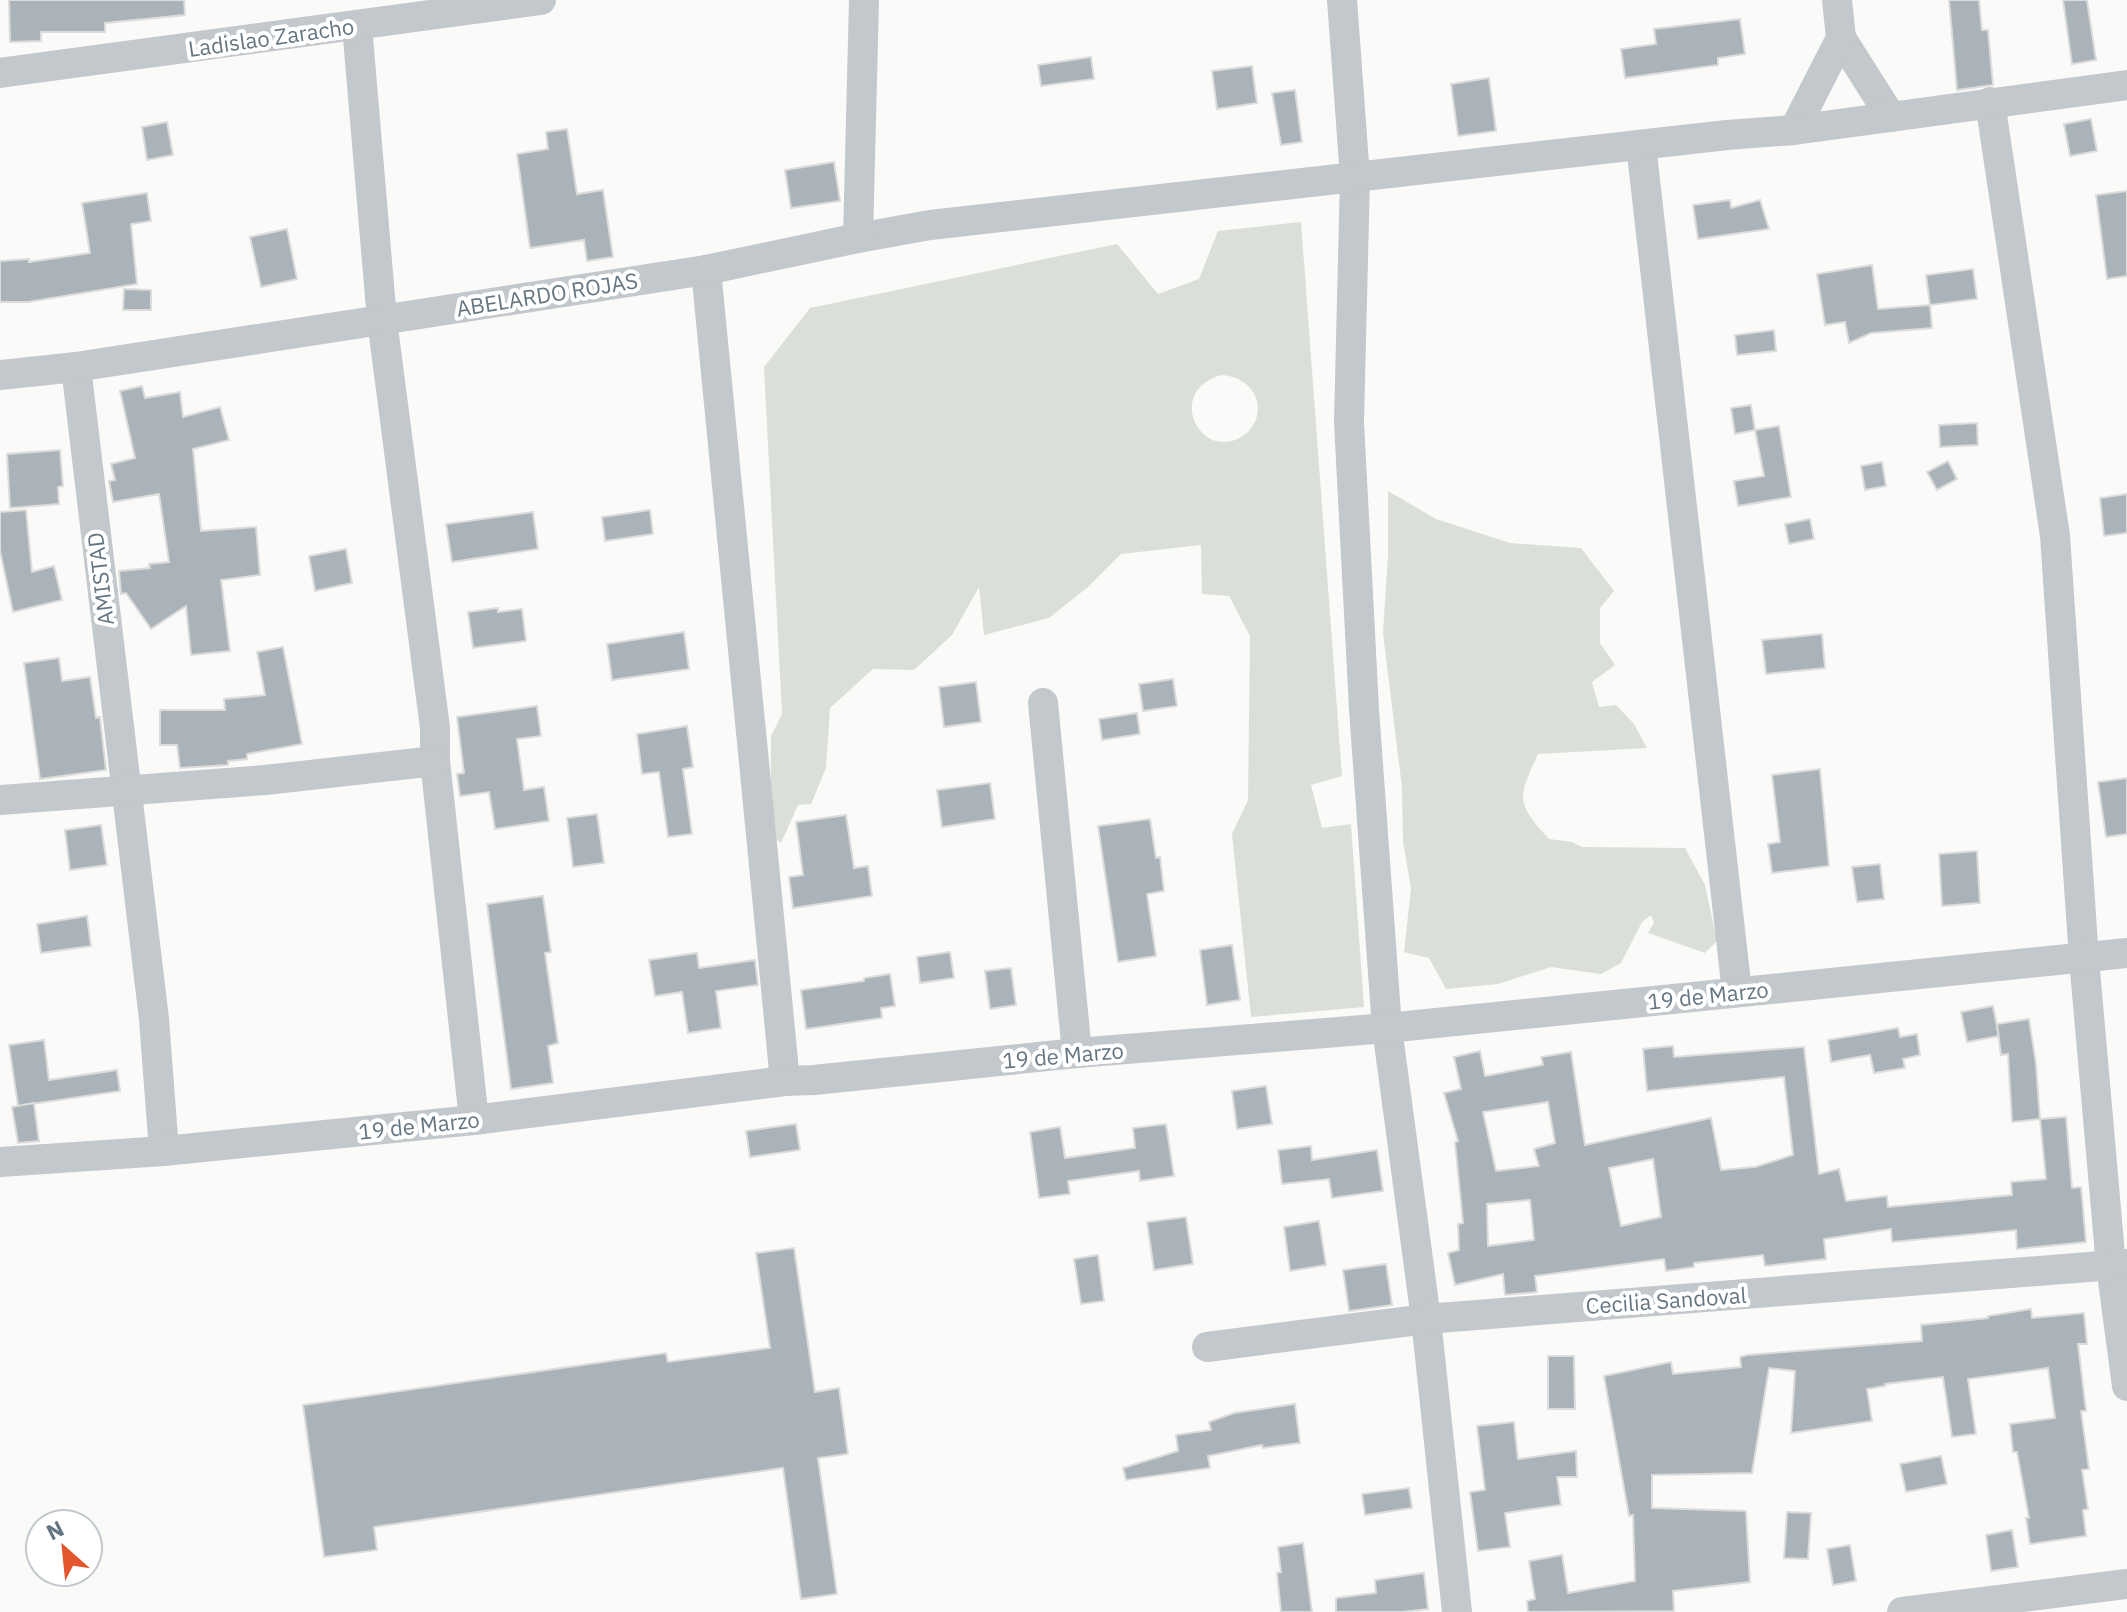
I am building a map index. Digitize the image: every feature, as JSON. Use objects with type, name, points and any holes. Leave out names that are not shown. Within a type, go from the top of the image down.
[{"type":"street","name":"Ladislao Zaracho","points":[[0,73],[541,0]]},
{"type":"street","points":[[858,238],[864,0]]},
{"type":"street","points":[[1342,0],[1355,177],[1349,422],[1363,693],[1387,1028],[1426,1319],[1457,1612]]},
{"type":"street","points":[[1837,0],[1841,38],[1891,117]]},
{"type":"street","points":[[357,26],[382,320],[435,728],[435,761],[474,1120]]},
{"type":"street","points":[[1794,130],[1841,38]]},
{"type":"street","name":"ABELARDO ROJAS","points":[[0,375],[76,367],[706,270],[930,225],[1794,130],[2127,85]]},
{"type":"street","points":[[1990,102],[2055,536],[2084,959],[2119,1265],[2127,1386]]},
{"type":"street","points":[[1641,145],[1737,992]]},
{"type":"street","points":[[706,270],[785,1081]]},
{"type":"street","name":"AMISTAD","points":[[76,367],[124,791],[154,1019],[164,1151]]},
{"type":"street","points":[[1043,703],[1077,1053]]},
{"type":"street","points":[[0,800],[265,780],[435,761]]},
{"type":"street","name":"19 de Marzo","points":[[0,1162],[164,1151],[474,1120],[785,1081],[1387,1028],[2127,953]]},
{"type":"street","name":"Cecilia Sandoval","points":[[1207,1347],[1426,1319],[2119,1265]]},
{"type":"street","points":[[1902,1612],[2127,1584]]},
{"type":"shaded area","points":[[1301,222],[1342,776],[1311,785],[1322,828],[1351,824],[1364,1007],[1251,1017],[1232,834],[1248,800],[1250,636],[1229,596],[1202,594],[1201,545],[1121,554],[1088,587],[1049,618],[984,635],[979,587],[952,635],[914,670],[873,669],[830,708],[826,768],[811,804],[798,805],[781,843],[770,835],[771,736],[782,714],[764,367],[810,308],[1117,244],[1158,294],[1199,279],[1218,231]],"holes":[[[1221,375],[1249,387],[1258,407],[1252,427],[1243,436],[1228,442],[1214,440],[1203,433],[1195,422],[1192,409],[1194,396],[1204,384]]]},
{"type":"shaded area","points":[[1388,491],[1436,519],[1510,543],[1581,548],[1614,591],[1600,608],[1600,643],[1615,665],[1592,682],[1599,707],[1616,705],[1634,724],[1647,748],[1538,754],[1524,790],[1525,807],[1549,839],[1572,842],[1582,847],[1685,848],[1705,885],[1717,941],[1705,953],[1648,933],[1654,923],[1651,915],[1642,922],[1621,963],[1601,974],[1551,967],[1498,984],[1446,989],[1429,958],[1404,952],[1411,888],[1403,842],[1402,788],[1383,633]]},
{"type":"building","points":[[9,0],[184,0],[185,15],[105,23],[105,32],[41,32],[41,41],[10,42]]},
{"type":"building","points":[[1949,0],[1979,0],[1982,30],[1988,30],[1993,85],[1957,90]]},
{"type":"building","points":[[2063,0],[2087,0],[2096,60],[2072,64]]},
{"type":"building","points":[[1740,19],[1745,54],[1718,58],[1718,65],[1625,78],[1621,49],[1656,44],[1654,29]]},
{"type":"building","points":[[1091,57],[1094,79],[1041,86],[1038,65]]},
{"type":"building","points":[[1252,66],[1257,103],[1217,109],[1212,71]]},
{"type":"building","points":[[1489,78],[1496,131],[1458,136],[1451,84]]},
{"type":"building","points":[[1295,90],[1302,142],[1281,145],[1272,93]]},
{"type":"building","points":[[2091,119],[2097,151],[2070,156],[2064,124]]},
{"type":"building","points":[[167,122],[173,155],[147,160],[142,127]]},
{"type":"building","points":[[567,129],[577,194],[603,190],[613,257],[587,261],[584,240],[530,248],[517,154],[548,149],[546,132]]},
{"type":"building","points":[[834,162],[840,201],[791,208],[785,170]]},
{"type":"building","points":[[2127,191],[2127,276],[2107,279],[2096,195]]},
{"type":"building","points":[[147,193],[151,221],[131,224],[137,284],[28,302],[0,302],[0,261],[29,259],[29,262],[90,253],[82,203]]},
{"type":"building","points":[[1730,200],[1731,208],[1760,200],[1769,229],[1698,239],[1693,205]]},
{"type":"building","points":[[287,229],[297,279],[261,287],[250,237]]},
{"type":"building","points":[[1872,265],[1878,309],[1930,305],[1932,328],[1871,333],[1849,343],[1845,322],[1825,325],[1817,274]]},
{"type":"building","points":[[1973,269],[1977,299],[1930,305],[1926,275]]},
{"type":"building","points":[[124,289],[151,290],[151,310],[123,310]]},
{"type":"building","points":[[1774,330],[1776,351],[1737,355],[1735,335]]},
{"type":"building","points":[[142,386],[145,398],[180,392],[183,417],[220,407],[229,440],[193,449],[201,531],[256,527],[260,575],[221,580],[230,651],[191,655],[186,606],[151,629],[126,593],[121,594],[119,571],[150,568],[149,564],[169,562],[159,494],[113,502],[109,481],[115,480],[111,464],[135,458],[120,391]]},
{"type":"building","points":[[1751,405],[1755,430],[1735,434],[1731,408]]},
{"type":"building","points":[[1977,423],[1978,445],[1940,447],[1939,425]]},
{"type":"building","points":[[1779,426],[1791,497],[1738,506],[1734,481],[1764,476],[1755,430]]},
{"type":"building","points":[[60,450],[63,486],[58,487],[59,504],[10,508],[7,454]]},
{"type":"building","points":[[1948,461],[1957,479],[1937,490],[1927,472]]},
{"type":"building","points":[[1882,462],[1886,486],[1865,490],[1861,466]]},
{"type":"building","points":[[2127,494],[2127,533],[2104,536],[2100,498]]},
{"type":"building","points":[[26,510],[32,572],[54,566],[62,600],[13,612],[0,551],[0,512]]},
{"type":"building","points":[[650,510],[653,534],[605,541],[602,517]]},
{"type":"building","points":[[533,512],[538,549],[452,562],[446,524]]},
{"type":"building","points":[[1810,519],[1814,539],[1789,544],[1785,524]]},
{"type":"building","points":[[346,549],[352,583],[315,591],[309,556]]},
{"type":"building","points":[[498,608],[498,612],[522,609],[526,641],[473,648],[468,612]]},
{"type":"building","points":[[684,632],[689,669],[612,680],[607,644]]},
{"type":"building","points":[[1822,634],[1825,668],[1766,674],[1762,640]]},
{"type":"building","points":[[283,647],[302,744],[247,754],[247,759],[228,761],[228,765],[180,768],[177,745],[160,745],[160,710],[225,710],[224,699],[265,695],[257,652]]},
{"type":"building","points":[[59,658],[62,681],[90,677],[96,718],[100,717],[106,770],[40,779],[24,663]]},
{"type":"building","points":[[1173,679],[1177,706],[1143,711],[1139,684]]},
{"type":"building","points":[[976,682],[981,722],[944,727],[939,687]]},
{"type":"building","points":[[537,706],[541,736],[517,739],[524,790],[544,787],[549,821],[495,829],[489,792],[460,796],[457,774],[464,773],[457,717]]},
{"type":"building","points":[[1137,713],[1140,734],[1102,740],[1099,719]]},
{"type":"building","points":[[687,726],[693,767],[683,769],[692,834],[668,837],[659,772],[642,774],[637,734]]},
{"type":"building","points":[[1820,769],[1829,866],[1772,873],[1768,844],[1780,842],[1772,775]]},
{"type":"building","points":[[2127,778],[2127,834],[2106,837],[2098,782]]},
{"type":"building","points":[[990,783],[995,819],[942,827],[937,790]]},
{"type":"building","points":[[597,814],[604,863],[573,867],[567,818]]},
{"type":"building","points":[[846,815],[854,868],[868,866],[872,896],[793,908],[789,877],[803,875],[796,822]]},
{"type":"building","points":[[1150,819],[1156,858],[1160,857],[1164,891],[1147,894],[1156,956],[1118,962],[1098,826]]},
{"type":"building","points":[[101,825],[107,865],[70,870],[65,830]]},
{"type":"building","points":[[1977,851],[1980,903],[1942,906],[1939,854]]},
{"type":"building","points":[[1880,864],[1884,899],[1857,902],[1852,867]]},
{"type":"building","points":[[543,896],[551,952],[545,953],[558,1043],[548,1046],[553,1083],[511,1089],[487,904]]},
{"type":"building","points":[[87,916],[91,946],[41,953],[37,924]]},
{"type":"building","points":[[1232,945],[1240,1000],[1207,1005],[1200,950]]},
{"type":"building","points":[[950,952],[954,978],[920,983],[917,957]]},
{"type":"building","points":[[697,953],[699,968],[755,960],[758,985],[716,991],[721,1028],[688,1033],[682,992],[655,996],[649,960]]},
{"type":"building","points":[[1011,968],[1016,1005],[990,1009],[985,971]]},
{"type":"building","points":[[890,974],[895,1006],[881,1008],[882,1018],[806,1029],[801,990]]},
{"type":"building","points":[[1993,1006],[1999,1036],[1967,1042],[1961,1012]]},
{"type":"building","points":[[2029,1019],[2040,1119],[2012,1122],[2008,1054],[2001,1055],[1997,1024]]},
{"type":"building","points":[[1898,1028],[1900,1037],[1917,1034],[1920,1055],[1903,1059],[1905,1068],[1874,1073],[1870,1055],[1831,1062],[1828,1040]]},
{"type":"building","points":[[44,1040],[49,1080],[117,1070],[120,1091],[18,1106],[9,1045]]},
{"type":"building","points":[[1673,1046],[1674,1057],[1804,1047],[1819,1174],[1839,1169],[1846,1201],[1887,1196],[1888,1207],[2012,1195],[2011,1182],[2046,1179],[2040,1119],[2066,1117],[2072,1188],[2081,1187],[2086,1242],[2017,1249],[2016,1230],[1892,1242],[1891,1229],[1824,1239],[1826,1259],[1765,1266],[1763,1255],[1694,1263],[1694,1267],[1666,1271],[1664,1259],[1535,1276],[1537,1292],[1505,1295],[1503,1274],[1455,1285],[1448,1253],[1459,1250],[1458,1224],[1463,1223],[1455,1142],[1458,1141],[1444,1093],[1461,1089],[1454,1057],[1480,1051],[1485,1076],[1543,1065],[1541,1057],[1571,1052],[1585,1145],[1711,1118],[1721,1170],[1755,1167],[1793,1155],[1784,1077],[1647,1091],[1643,1049]],"holes":[[[1548,1102],[1555,1143],[1534,1149],[1539,1166],[1496,1171],[1483,1112]],[[1653,1159],[1661,1217],[1621,1226],[1609,1168]],[[1530,1200],[1534,1240],[1488,1246],[1487,1204]]]},
{"type":"building","points":[[1266,1086],[1272,1124],[1237,1129],[1232,1091]]},
{"type":"building","points":[[34,1103],[39,1141],[18,1143],[12,1107]]},
{"type":"building","points":[[796,1124],[800,1150],[750,1157],[746,1131]]},
{"type":"building","points":[[1166,1124],[1174,1176],[1140,1181],[1139,1171],[1068,1181],[1070,1194],[1039,1198],[1030,1132],[1060,1127],[1065,1158],[1135,1148],[1133,1128]]},
{"type":"building","points":[[1311,1146],[1312,1160],[1377,1150],[1383,1191],[1332,1198],[1329,1179],[1282,1184],[1278,1150]]},
{"type":"building","points":[[1186,1217],[1193,1264],[1154,1270],[1147,1222]]},
{"type":"building","points":[[1319,1221],[1326,1265],[1290,1271],[1284,1227]]},
{"type":"building","points":[[794,1248],[815,1392],[839,1388],[848,1454],[818,1458],[837,1594],[801,1599],[783,1468],[374,1527],[377,1550],[324,1557],[303,1405],[666,1353],[668,1362],[770,1348],[756,1253]]},
{"type":"building","points":[[1098,1255],[1104,1301],[1081,1304],[1074,1259]]},
{"type":"building","points":[[1386,1264],[1392,1305],[1349,1311],[1343,1270]]},
{"type":"building","points":[[2031,1309],[2032,1318],[2084,1313],[2087,1344],[2078,1344],[2086,1411],[2081,1411],[2089,1469],[2082,1470],[2088,1509],[2083,1510],[2086,1536],[2030,1544],[2026,1518],[2029,1518],[2017,1452],[2013,1452],[2010,1424],[2055,1418],[2048,1368],[1968,1379],[1976,1434],[1952,1437],[1943,1377],[1867,1389],[1872,1421],[1791,1433],[1795,1371],[1769,1368],[1752,1473],[1652,1475],[1652,1508],[1746,1511],[1750,1582],[1673,1591],[1674,1611],[1528,1612],[1527,1601],[1535,1599],[1529,1561],[1562,1555],[1568,1593],[1635,1581],[1633,1515],[1629,1516],[1604,1376],[1671,1362],[1673,1374],[1741,1367],[1740,1357],[1747,1355],[1922,1341],[1921,1325],[1988,1318]]},
{"type":"building","points":[[1548,1356],[1574,1356],[1575,1409],[1548,1409]]},
{"type":"building","points":[[1295,1404],[1300,1443],[1263,1448],[1262,1445],[1208,1456],[1210,1468],[1126,1480],[1123,1468],[1178,1451],[1176,1435],[1211,1430],[1209,1422],[1234,1413]]},
{"type":"building","points":[[1514,1422],[1518,1459],[1576,1451],[1577,1477],[1557,1477],[1561,1505],[1505,1513],[1510,1547],[1478,1551],[1470,1492],[1485,1490],[1477,1426]]},
{"type":"building","points":[[1941,1456],[1947,1484],[1906,1492],[1900,1464]]},
{"type":"building","points":[[1409,1488],[1412,1508],[1365,1515],[1362,1494]]},
{"type":"building","points":[[1787,1512],[1811,1513],[1808,1559],[1784,1558]]},
{"type":"building","points":[[2012,1530],[2018,1567],[1991,1571],[1986,1535]]},
{"type":"building","points":[[1303,1543],[1312,1612],[1281,1612],[1278,1547]]},
{"type":"building","points":[[1850,1545],[1856,1581],[1833,1585],[1827,1549]]},
{"type":"building","points":[[1424,1573],[1428,1609],[1336,1612],[1336,1598],[1376,1593],[1375,1580]]}]
